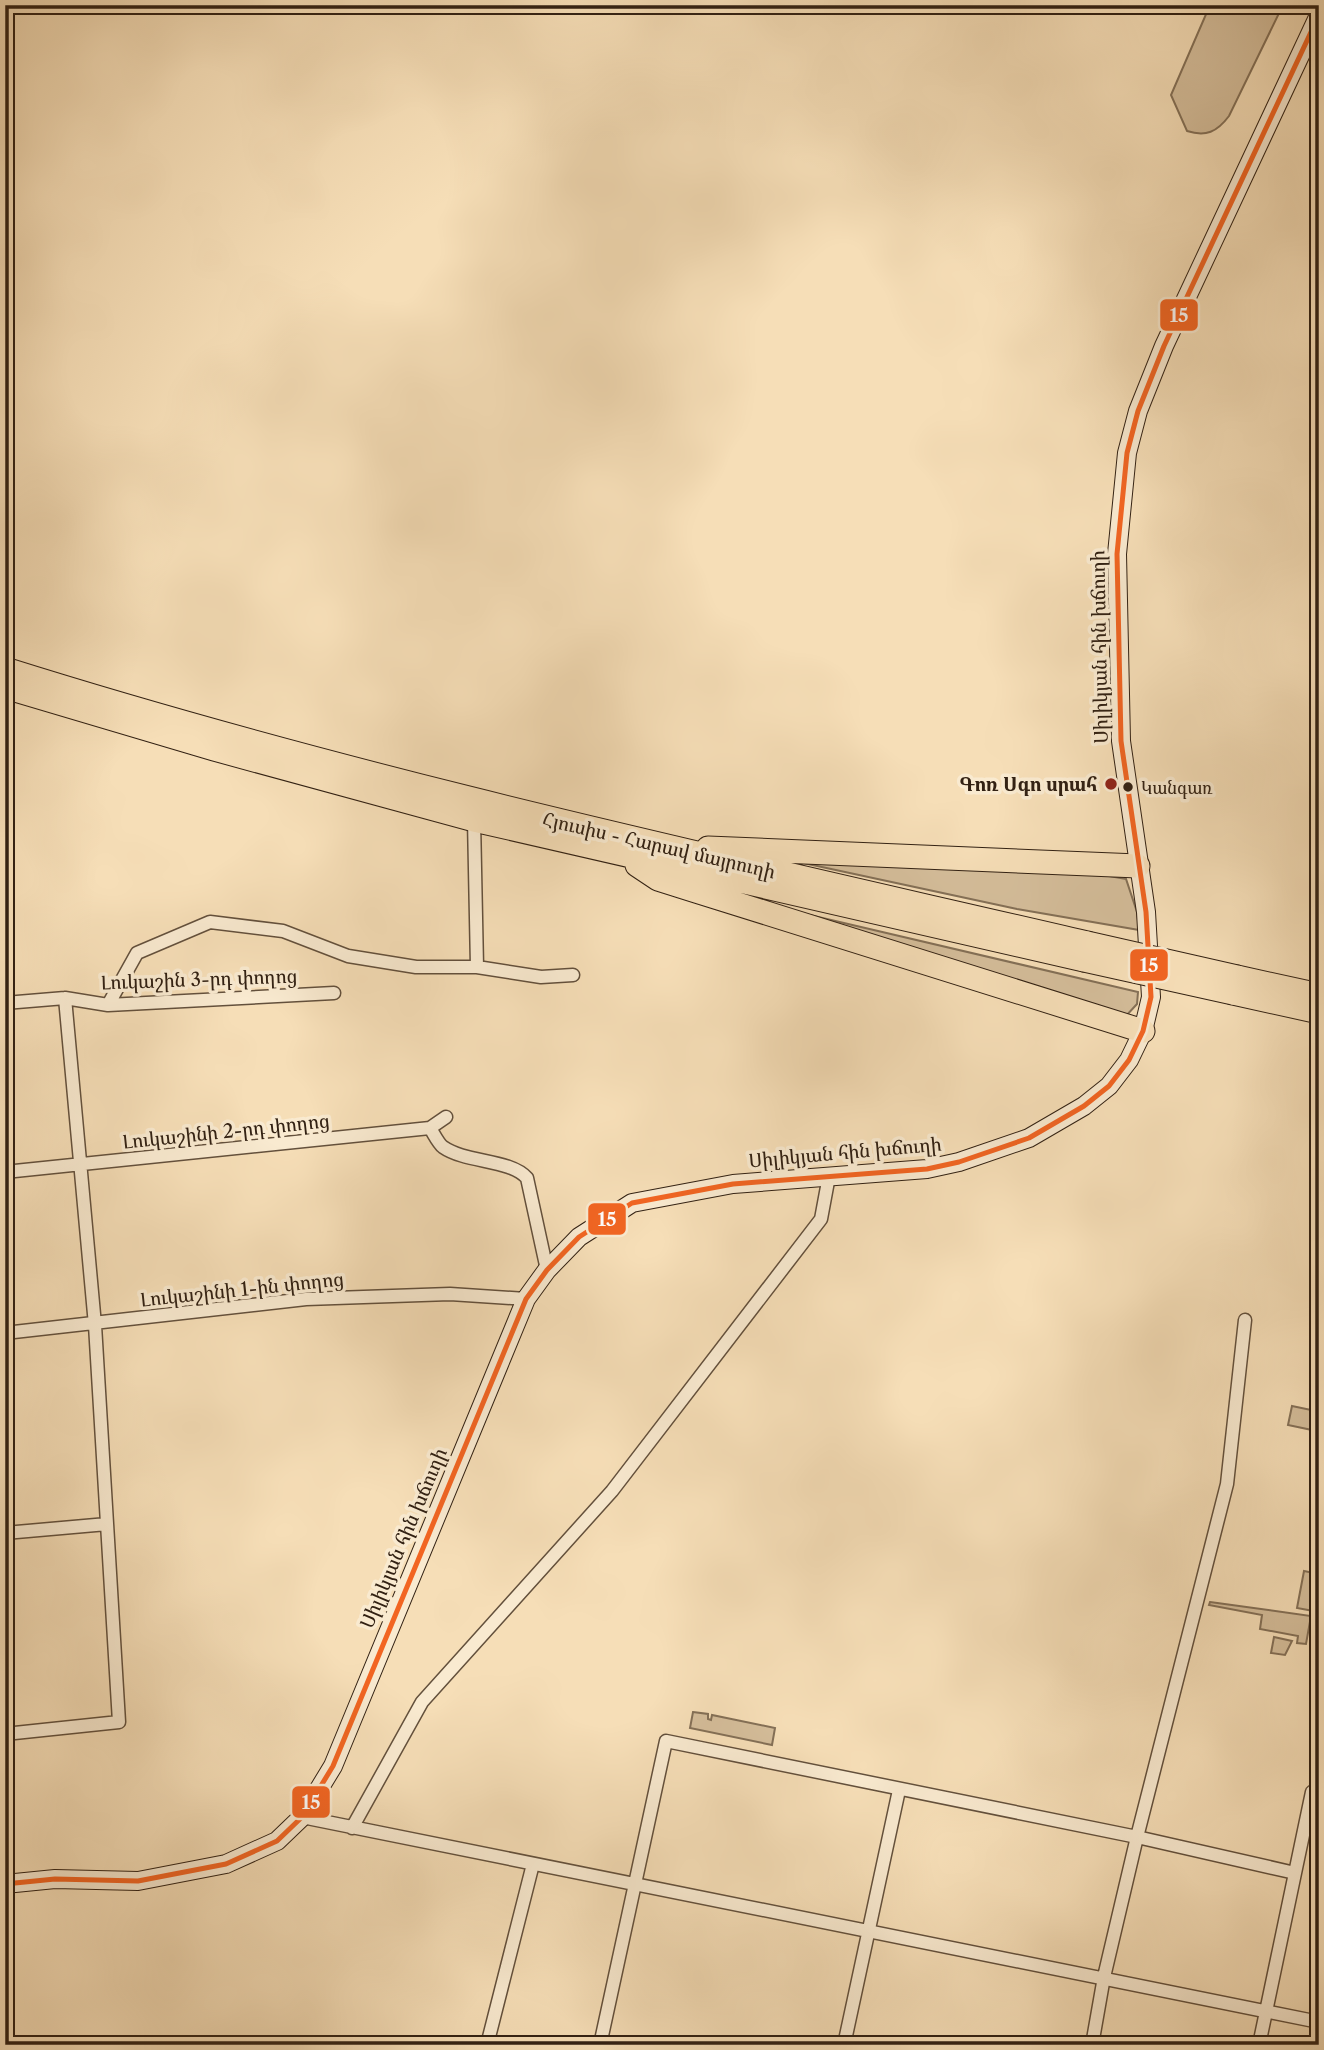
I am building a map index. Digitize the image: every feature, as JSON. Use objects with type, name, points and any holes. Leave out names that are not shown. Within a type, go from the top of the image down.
[{"type":"highway","name":"Հյուսիս - Հարավ մայրուղի","points":[[5,669],[372,775],[1086,951]]},
{"type":"highway","name":"Հյուսիս - Հարավ մայրուղի","points":[[5,687],[215,749],[474,820],[623,855],[1086,951],[1263,991],[1319,995]]},
{"type":"highway","points":[[682,850],[721,846],[1038,864],[1138,866]]},
{"type":"highway","points":[[623,855],[658,879],[1143,1031]]},
{"type":"highway","name":"Հյուսիս - Հարավ մայրուղի","points":[[1263,991],[1319,1012]]},
{"type":"street","name":"Սիլիկյան հին խճուղի","points":[[5,1884],[55,1878],[138,1881],[226,1864],[277,1840],[302,1817],[333,1766],[526,1299],[547,1270],[579,1237],[632,1203],[733,1184],[927,1169],[959,1162],[1029,1138],[1084,1106],[1109,1086],[1129,1060],[1143,1031],[1151,997],[1149,938],[1121,741],[1117,554],[1127,453],[1139,411],[1164,346],[1319,15]]},
{"type":"street","points":[[474,820],[477,967]]},
{"type":"street","points":[[108,1005],[136,953],[210,922],[283,931],[348,956],[416,967],[477,967],[541,977],[573,975]]},
{"type":"street","name":"Լուկաշին 3-րդ փողոց","points":[[5,1003],[65,998],[108,1005],[334,993]]},
{"type":"street","points":[[5,1734],[119,1722],[95,1325],[78,1166],[65,998]]},
{"type":"street","name":"Լուկաշինի 2-րդ փողոց","points":[[5,1172],[430,1128],[446,1117]]},
{"type":"street","points":[[430,1128],[443,1146],[498,1166],[520,1170],[527,1178],[547,1270]]},
{"type":"street","points":[[352,1828],[422,1702],[612,1491],[821,1219],[829,1175]]},
{"type":"street","name":"Լուկաշինի 1-ին փողոց","points":[[5,1333],[95,1325],[306,1299],[450,1294],[526,1299]]},
{"type":"street","points":[[1092,2045],[1104,1977],[1137,1837],[1227,1484],[1245,1320]]},
{"type":"street","points":[[5,1533],[107,1524]]},
{"type":"street","points":[[600,2045],[666,1741],[1137,1837],[1295,1874]]},
{"type":"street","points":[[1259,2045],[1312,1792],[1319,1787]]},
{"type":"street","points":[[844,2045],[898,1790]]},
{"type":"street","points":[[302,1817],[1319,2022]]},
{"type":"street","points":[[487,2045],[533,1864]]},
{"type":"shaded area","points":[[1210,5],[1283,5],[1229,116],[1211,132],[1200,133],[1187,131],[1171,95]]},
{"type":"shaded area","points":[[780,858],[1098,874],[1126,879],[1137,912],[1139,930],[1017,909]]},
{"type":"shaded area","points":[[750,901],[1138,992],[1137,1004],[1125,1017]]},
{"type":"shaded area","points":[[1292,1406],[1316,1411],[1312,1430],[1288,1425]]},
{"type":"shaded area","points":[[1304,1571],[1319,1574],[1319,1612],[1297,1608]]},
{"type":"shaded area","points":[[1210,1602],[1311,1616],[1306,1644],[1297,1643],[1298,1636],[1260,1629],[1262,1615],[1209,1605]]},
{"type":"shaded area","points":[[1274,1637],[1292,1641],[1285,1655],[1271,1653]]},
{"type":"shaded area","points":[[693,1712],[708,1714],[708,1719],[711,1720],[712,1715],[775,1728],[772,1745],[690,1728]]},
{"type":"transit line","name":"15","points":[[5,1884],[55,1879],[138,1881],[226,1864],[277,1841],[302,1817],[333,1766],[526,1299],[547,1270],[579,1237],[632,1203],[733,1184],[927,1169],[959,1162],[1029,1138],[1084,1106],[1109,1086],[1129,1060],[1143,1031],[1151,997],[1146,912],[1121,741],[1117,554],[1127,453],[1138,411],[1164,346],[1319,15]]},
{"type":"place","name":"Գոռ Սգո սրահ","points":[[1111,784]]},
{"type":"place","name":"Կանգառ","points":[[1128,787]]}]
